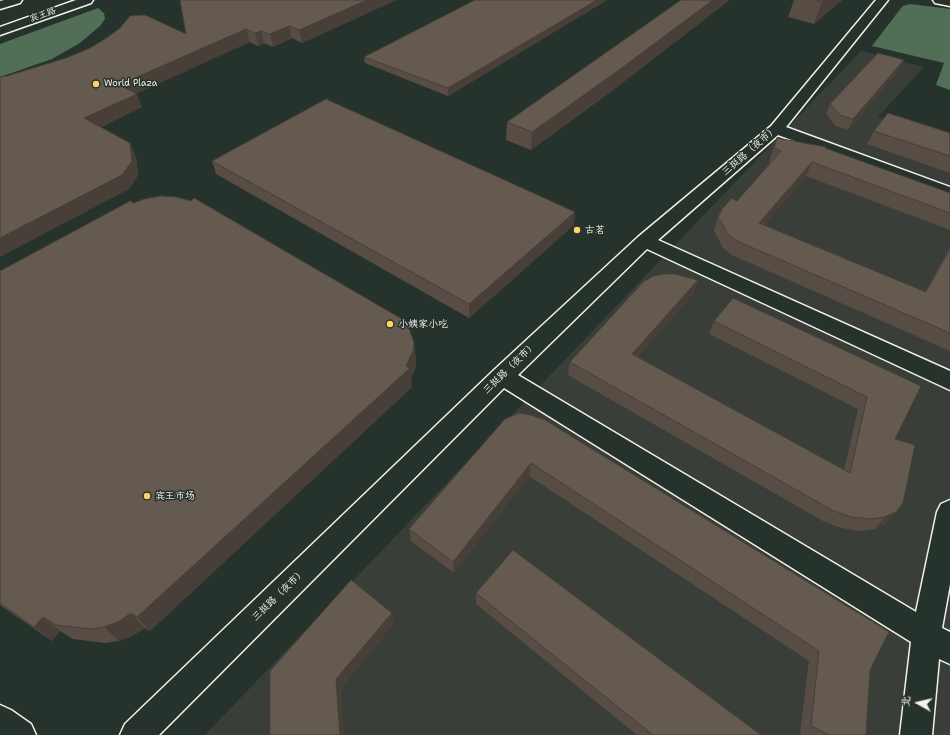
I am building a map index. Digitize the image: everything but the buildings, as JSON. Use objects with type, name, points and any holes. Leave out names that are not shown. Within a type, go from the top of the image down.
[{"type":"street","points":[[0,5],[16,0]]},
{"type":"street","name":"宾王路","points":[[0,31],[87,0]]},
{"type":"street","name":"三挺路（夜市）","points":[[136,735],[502,376],[646,241],[776,129],[882,0]]},
{"type":"street","points":[[940,0],[950,2]]},
{"type":"street","name":"宾王路","points":[[0,18],[26,9]]},
{"type":"street","points":[[776,129],[950,193]]},
{"type":"street","points":[[646,241],[950,381]]},
{"type":"street","points":[[502,376],[938,643]]},
{"type":"street","points":[[916,735],[938,643],[950,512]]},
{"type":"street","points":[[0,721],[20,735]]},
{"type":"shaded area","points":[[861,51],[924,67],[878,117],[950,139],[950,735],[205,735]]},
{"type":"green space","points":[[910,4],[950,9],[950,90],[936,85],[944,63],[872,46],[901,8]]},
{"type":"green space","points":[[98,8],[104,13],[105,19],[100,26],[80,43],[52,59],[0,77],[0,44]]},
{"type":"place","name":"World Plaza","points":[[96,84]]},
{"type":"place","name":"古茗","points":[[577,230]]},
{"type":"place","name":"小姨家小吃","points":[[390,324]]},
{"type":"place","name":"宾王市场","points":[[147,496]]}]
